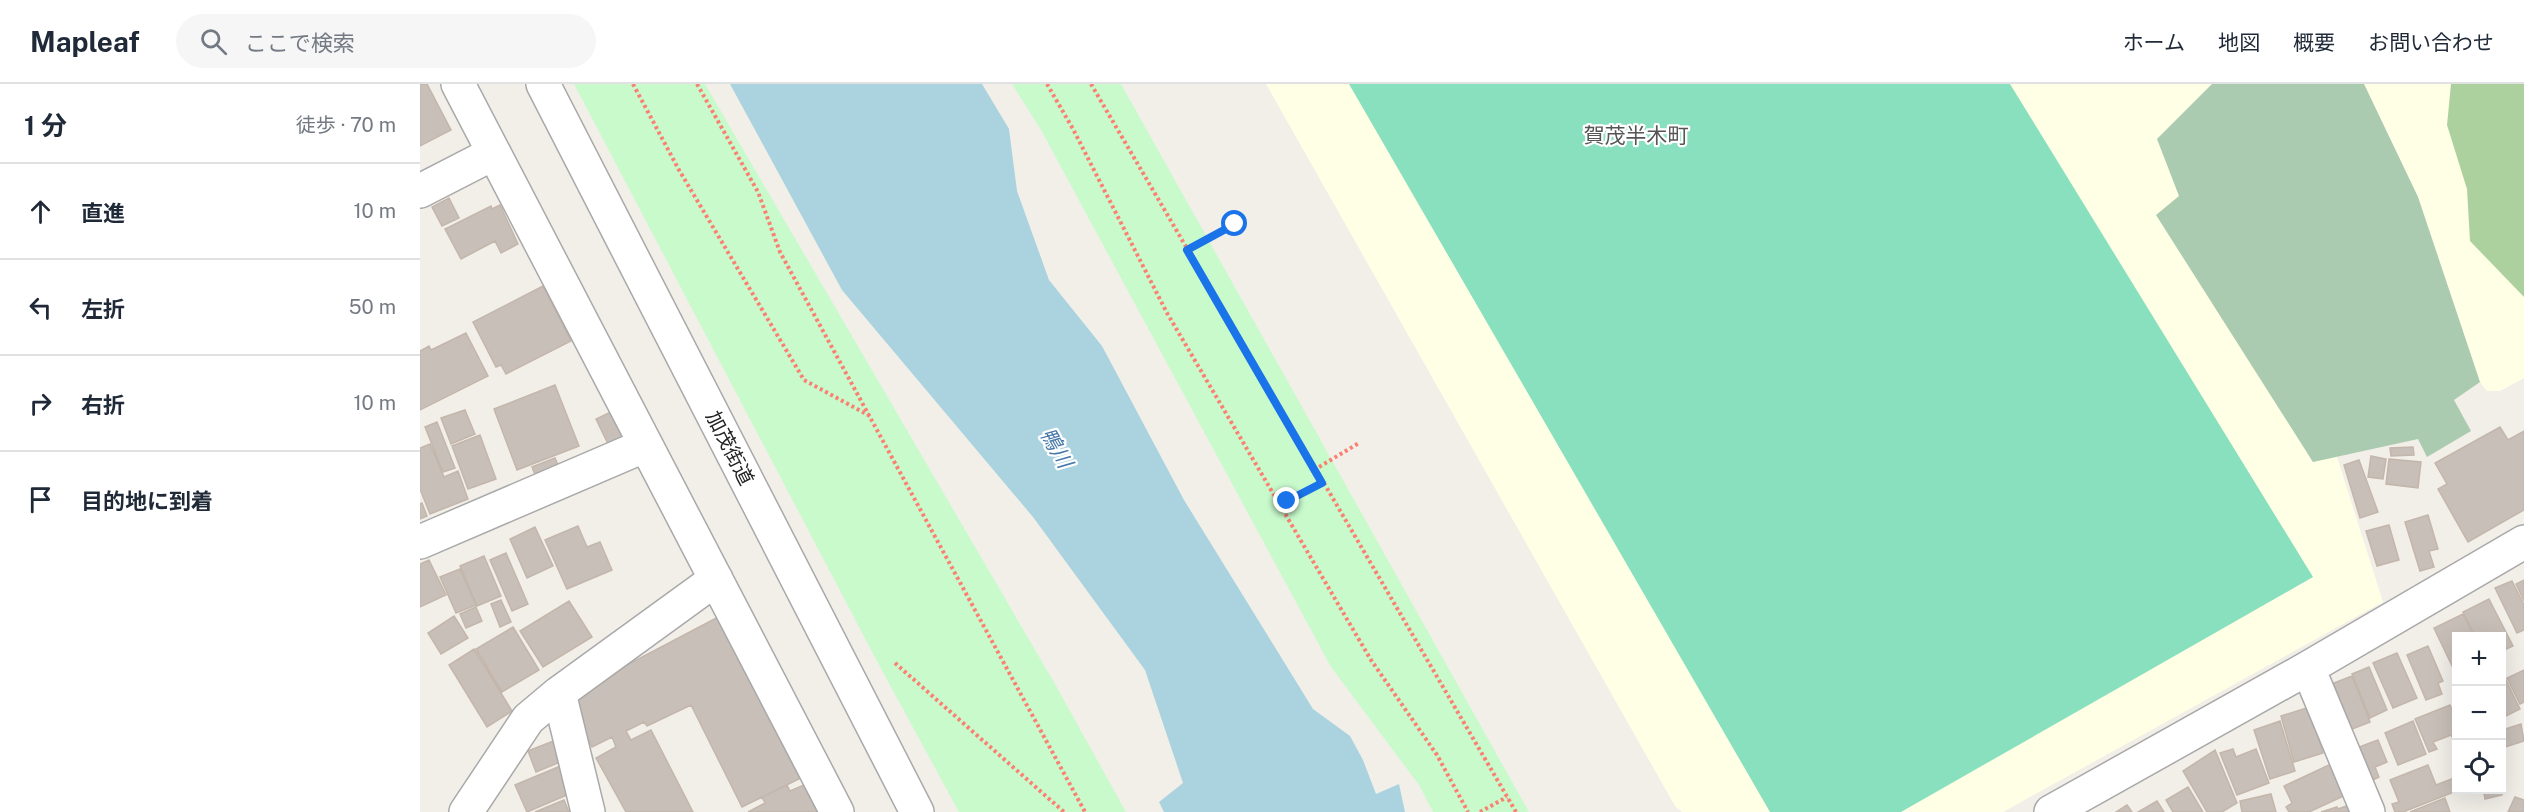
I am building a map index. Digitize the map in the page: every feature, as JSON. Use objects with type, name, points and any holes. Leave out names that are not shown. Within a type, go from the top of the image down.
[{"type":"street","points":[[458,84],[837,812]]},
{"type":"street","name":"加茂街道","points":[[543,84],[917,812]]},
{"type":"street","points":[[420,191],[494,153]]},
{"type":"street","points":[[420,542],[646,445]]},
{"type":"street","points":[[2051,812],[2308,668],[2524,542]]},
{"type":"street","points":[[466,812],[528,719],[559,693],[716,579]]},
{"type":"street","points":[[2308,668],[2368,812]]},
{"type":"street","points":[[559,693],[588,812]]},
{"type":"path","points":[[633,84],[679,170],[804,380],[870,416]]},
{"type":"path","points":[[697,84],[758,192],[780,252],[1085,812]]},
{"type":"path","points":[[1047,84],[1073,129],[1167,313],[1371,660],[1437,755],[1468,812]]},
{"type":"path","points":[[1091,84],[1314,470],[1516,812]]},
{"type":"path","points":[[1187,250],[1235,224]]},
{"type":"path","points":[[1314,470],[1359,443]]},
{"type":"path","points":[[1280,505],[1322,483]]},
{"type":"path","points":[[895,663],[1064,812]]},
{"type":"path","points":[[1480,812],[1507,797]]},
{"type":"shaded area","points":[[1266,84],[2212,84],[2157,139],[2312,462],[2337,457],[2383,602],[2003,812],[1682,812],[1675,806]]},
{"type":"shaded area","points":[[2212,84],[2364,84],[2418,197],[2480,382],[2454,400],[2471,431],[2427,457],[2418,439],[2313,462],[2156,215],[2179,196],[2157,139]]},
{"type":"shaded area","points":[[2364,84],[2524,84],[2524,378],[2500,391],[2487,391],[2480,382],[2418,197]]},
{"type":"green space","points":[[574,84],[705,84],[1055,684],[1126,812],[959,812],[879,665]]},
{"type":"green space","points":[[1012,84],[1121,84],[1529,812],[1433,812],[1419,785],[1331,667],[1041,130]]},
{"type":"green space","points":[[1349,84],[2010,84],[2313,577],[1901,812],[1770,812]]},
{"type":"green space","points":[[2451,84],[2524,84],[2524,297],[2470,241],[2467,189],[2447,125]]},
{"type":"water","name":"鴨川","points":[[730,84],[982,84],[1009,129],[1017,191],[1049,280],[1102,346],[1184,500],[1313,709],[1350,736],[1363,760],[1376,794],[1399,784],[1405,812],[1164,812],[1159,802],[1183,783],[1145,670],[1033,517],[842,290]]},
{"type":"building","points":[[420,84],[427,84],[451,130],[420,146]]},
{"type":"building","points":[[449,198],[459,218],[442,226],[432,207]]},
{"type":"building","points":[[500,205],[518,244],[501,253],[495,241],[461,259],[445,229],[491,206],[492,209]]},
{"type":"building","points":[[543,286],[571,341],[506,374],[501,365],[496,367],[473,322]]},
{"type":"building","points":[[466,333],[488,376],[420,410],[420,351],[429,346],[431,350]]},
{"type":"building","points":[[555,385],[579,446],[517,470],[494,409]]},
{"type":"building","points":[[465,410],[475,434],[451,444],[441,418]]},
{"type":"building","points":[[615,410],[630,441],[611,450],[596,419]]},
{"type":"building","points":[[437,422],[455,468],[443,472],[425,427]]},
{"type":"building","points":[[2500,427],[2508,440],[2524,431],[2524,510],[2468,542],[2438,489],[2447,484],[2435,463]]},
{"type":"building","points":[[480,435],[496,479],[468,489],[452,446]]},
{"type":"building","points":[[430,444],[444,477],[458,471],[468,499],[430,514],[420,489],[420,448]]},
{"type":"building","points":[[2413,447],[2414,455],[2391,456],[2390,448]]},
{"type":"building","points":[[2371,456],[2386,459],[2383,479],[2368,477]]},
{"type":"building","points":[[555,458],[563,476],[539,485],[532,467]]},
{"type":"building","points":[[2389,459],[2421,462],[2418,488],[2386,484]]},
{"type":"building","points":[[2359,460],[2378,512],[2360,518],[2344,465]]},
{"type":"building","points":[[422,503],[427,516],[420,519],[420,504]]},
{"type":"building","points":[[2428,515],[2438,549],[2429,551],[2434,567],[2420,571],[2405,522]]},
{"type":"building","points":[[2389,525],[2399,560],[2377,566],[2366,531]]},
{"type":"building","points":[[578,526],[587,547],[600,542],[612,570],[567,589],[545,540]]},
{"type":"building","points":[[535,527],[553,566],[527,578],[510,539]]},
{"type":"building","points":[[506,553],[528,604],[512,611],[490,560]]},
{"type":"building","points":[[484,556],[501,596],[477,606],[460,566]]},
{"type":"building","points":[[429,560],[446,595],[420,607],[420,564]]},
{"type":"building","points":[[460,569],[476,605],[456,613],[440,577]]},
{"type":"building","points":[[2524,580],[2524,601],[2516,584]]},
{"type":"building","points":[[2512,581],[2524,605],[2524,630],[2517,633],[2495,588]]},
{"type":"building","points":[[2489,599],[2506,632],[2473,632],[2463,612]]},
{"type":"building","points":[[501,600],[511,622],[500,627],[491,604]]},
{"type":"building","points":[[569,601],[592,637],[543,667],[520,631]]},
{"type":"building","points":[[476,607],[482,621],[466,628],[460,614]]},
{"type":"building","points":[[2463,614],[2472,632],[2452,632],[2452,666],[2434,628]]},
{"type":"building","points":[[454,616],[468,638],[441,654],[428,633]]},
{"type":"building","points":[[720,616],[805,776],[742,807],[691,705],[647,726],[644,722],[626,731],[631,740],[651,730],[693,812],[626,812],[596,758],[616,747],[612,737],[592,747],[566,697]]},
{"type":"building","points":[[513,627],[539,670],[502,692],[476,649]]},
{"type":"building","points":[[2506,632],[2513,646],[2506,649]]},
{"type":"building","points":[[2428,646],[2443,681],[2438,683],[2442,694],[2426,700],[2407,655]]},
{"type":"building","points":[[474,649],[512,711],[487,727],[449,665]]},
{"type":"building","points":[[2397,653],[2417,698],[2393,708],[2373,663]]},
{"type":"building","points":[[2369,667],[2387,710],[2370,718],[2352,674]]},
{"type":"building","points":[[2524,670],[2524,702],[2520,704],[2507,678]]},
{"type":"building","points":[[2352,676],[2370,722],[2347,731],[2329,685]]},
{"type":"building","points":[[2506,680],[2520,709],[2506,716]]},
{"type":"building","points":[[2316,705],[2324,735],[2318,736],[2323,753],[2294,762],[2281,716]]},
{"type":"building","points":[[2450,705],[2452,737],[2451,735],[2433,742],[2437,749],[2429,752],[2415,719]]},
{"type":"building","points":[[2280,721],[2295,771],[2270,779],[2254,730]]},
{"type":"building","points":[[2413,721],[2426,754],[2398,765],[2385,733]]},
{"type":"building","points":[[2521,724],[2524,741],[2506,747],[2506,729]]},
{"type":"building","points":[[556,740],[565,760],[536,772],[528,751]]},
{"type":"building","points":[[2378,740],[2387,762],[2375,767],[2379,777],[2364,784],[2354,749]]},
{"type":"building","points":[[2233,749],[2236,757],[2256,749],[2269,783],[2237,795],[2220,753]]},
{"type":"building","points":[[2215,750],[2237,803],[2222,812],[2207,812],[2183,771]]},
{"type":"building","points":[[570,762],[574,792],[527,812],[515,785]]},
{"type":"building","points":[[2331,764],[2346,795],[2309,812],[2289,812],[2286,807],[2292,803],[2284,786]]},
{"type":"building","points":[[2428,765],[2436,785],[2452,779],[2452,793],[2403,812],[2395,812],[2392,804],[2399,802],[2390,780]]},
{"type":"building","points":[[787,785],[790,791],[804,785],[817,812],[748,812],[765,803],[762,797]]},
{"type":"building","points":[[2188,787],[2203,812],[2173,812],[2166,800]]},
{"type":"building","points":[[2271,794],[2276,812],[2242,812],[2240,801]]},
{"type":"building","points":[[2484,794],[2502,794],[2502,795],[2485,799]]},
{"type":"building","points":[[2515,797],[2524,800],[2524,812],[2508,812]]},
{"type":"building","points":[[2445,798],[2450,812],[2410,812]]},
{"type":"building","points":[[564,800],[569,812],[535,812]]},
{"type":"building","points":[[2157,801],[2164,812],[2138,812]]},
{"type":"building","points":[[2352,804],[2355,812],[2321,812],[2337,807],[2338,809]]},
{"type":"building","points":[[2127,805],[2132,812],[2116,812]]},
{"type":"district","name":"賀茂半木町","points":[[1636,136]]},
{"type":"route","points":[[1235,224],[1187,250],[1322,483],[1287,501]]}]
